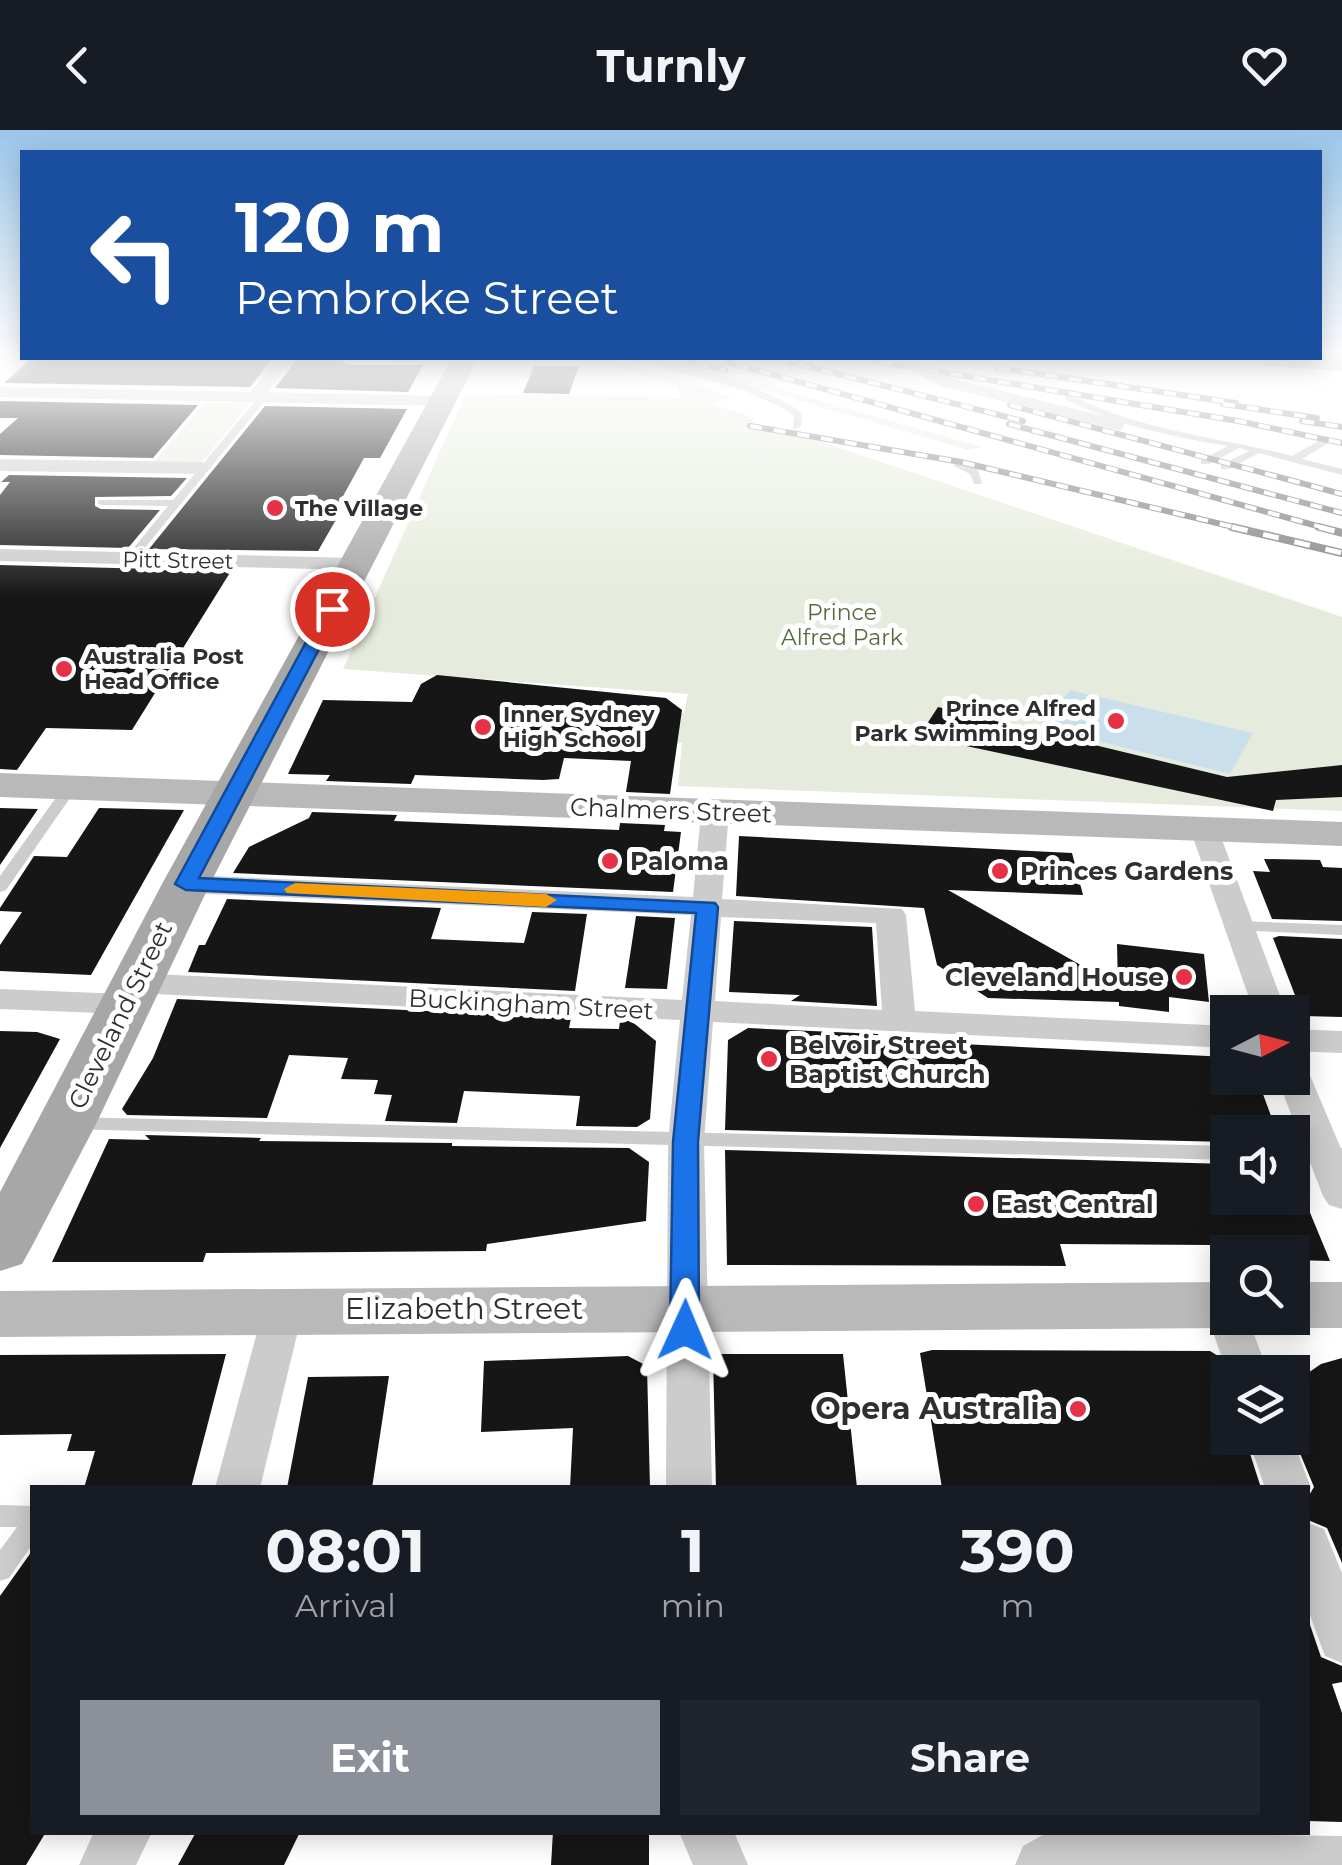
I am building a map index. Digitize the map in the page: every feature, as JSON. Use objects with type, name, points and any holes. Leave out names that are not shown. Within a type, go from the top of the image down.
[{"type":"main road","name":"Cleveland Street","points":[[0,1248],[67,1124],[128,994],[423,435]]},
{"type":"main road","name":"Chalmers Street","points":[[0,785],[1342,834]]},
{"type":"main road","points":[[1310,1305],[1342,1304]]},
{"type":"main road","name":"Elizabeth Street","points":[[0,1314],[685,1307],[1210,1311]]},
{"type":"street","points":[[0,465],[202,468]]},
{"type":"street","name":"Pitt Street","points":[[0,555],[355,564]]},
{"type":"street","points":[[689,1485],[686,1142],[714,824],[719,812]]},
{"type":"street","points":[[1204,829],[1264,995]]},
{"type":"street","points":[[186,884],[891,916],[900,1022]]},
{"type":"street","name":"Buckingham Street","points":[[0,1000],[128,994],[698,1013],[1210,1036]]},
{"type":"street","points":[[1310,1041],[1342,1042]]},
{"type":"street","points":[[1299,1095],[1319,1155],[1342,1196]]},
{"type":"street","points":[[239,1485],[283,1310]]},
{"type":"street","points":[[1276,1455],[1287,1485]]},
{"type":"street","points":[[1310,1549],[1342,1640]]},
{"type":"street","points":[[106,1865],[123,1835]]},
{"type":"street","points":[[707,1835],[720,1865]]},
{"type":"street","points":[[1042,1865],[1058,1856],[1342,1863]]},
{"type":"lane","points":[[131,558],[229,435]]},
{"type":"lane","points":[[1180,435],[1238,445],[1342,472]]},
{"type":"lane","points":[[1294,459],[1328,440]]},
{"type":"lane","points":[[1205,462],[1238,445]]},
{"type":"lane","points":[[1225,467],[1258,450]]},
{"type":"lane","points":[[961,462],[958,464],[974,472],[978,482]]},
{"type":"lane","points":[[102,502],[174,503]]},
{"type":"lane","points":[[1,884],[70,788]]},
{"type":"lane","points":[[1239,926],[1342,930]]},
{"type":"lane","points":[[67,1124],[1210,1153]]},
{"type":"lane","points":[[0,1516],[30,1518]]},
{"type":"lane","points":[[0,1570],[30,1529]]},
{"type":"green space","points":[[177,435],[224,435],[199,466],[151,465]]},
{"type":"green space","name":"Prince Alfred Park","points":[[447,435],[786,435],[813,439],[1342,617],[1342,811],[678,786],[682,743],[650,742],[684,712],[688,694],[343,669]]},
{"type":"green space","points":[[917,435],[940,435],[981,447],[968,450]]},
{"type":"water","points":[[1070,690],[1253,733],[1230,774],[1041,727]]},
{"type":"building","points":[[0,435],[173,435],[153,458],[0,455]]},
{"type":"building","points":[[242,435],[393,435],[380,458],[364,458],[318,551],[149,549]]},
{"type":"building","points":[[9,475],[187,478],[171,496],[95,497],[95,506],[101,509],[160,510],[128,548],[0,545],[0,495],[10,482],[1,482]]},
{"type":"building","name":"Australia Post Head Office","points":[[0,565],[231,571],[132,730],[46,728],[17,770],[0,769]]},
{"type":"building","name":"Inner Sydney High School","points":[[437,675],[666,698],[682,710],[670,794],[626,792],[631,761],[564,758],[559,779],[543,780],[415,775],[411,784],[326,781],[330,775],[288,774],[323,700],[412,702],[421,684]]},
{"type":"building","points":[[938,707],[1227,777],[1342,765],[1342,797],[1276,800],[1273,811],[919,736]]},
{"type":"building","points":[[0,808],[38,809],[0,865]]},
{"type":"building","points":[[99,808],[184,810],[91,975],[0,971],[0,945],[22,912],[0,908],[34,856],[67,857]]},
{"type":"building","points":[[312,812],[397,815],[394,821],[619,830],[620,823],[665,825],[664,831],[681,832],[673,892],[233,873],[249,847],[309,818]]},
{"type":"building","points":[[739,836],[1072,853],[1083,895],[948,890],[1118,986],[1117,944],[1204,954],[1209,1002],[1169,997],[1169,1012],[1119,1006],[1119,1002],[988,998],[937,965],[924,908],[736,896]]},
{"type":"building","points":[[1264,859],[1320,860],[1323,867],[1342,868],[1342,921],[1272,919],[1253,871],[1270,872]]},
{"type":"building","points":[[227,899],[441,908],[431,939],[524,943],[532,912],[587,914],[575,991],[188,972],[199,945],[205,945]]},
{"type":"building","points":[[636,916],[675,918],[667,989],[625,988]]},
{"type":"building","points":[[734,921],[872,927],[877,1006],[791,1001],[800,995],[729,992]]},
{"type":"building","points":[[1273,938],[1342,939],[1342,1017],[1310,1016],[1310,995],[1295,995]]},
{"type":"building","points":[[177,999],[571,1018],[569,1028],[619,1029],[620,1021],[631,1021],[656,1041],[650,1119],[637,1127],[576,1126],[580,1096],[464,1091],[457,1123],[385,1121],[392,1095],[374,1094],[378,1080],[341,1079],[348,1058],[289,1055],[267,1118],[127,1115],[122,1109],[153,1058]]},
{"type":"building","points":[[748,1028],[878,1034],[879,1040],[1210,1056],[1210,1095],[1263,1095],[1271,1115],[1210,1115],[1210,1142],[725,1130],[728,1040]]},
{"type":"building","points":[[0,1031],[37,1032],[60,1039],[0,1148]]},
{"type":"building","points":[[145,1135],[629,1148],[649,1162],[646,1221],[487,1244],[486,1251],[206,1253],[203,1262],[52,1262],[109,1139],[150,1140]]},
{"type":"building","points":[[725,1150],[1210,1163],[1210,1215],[1310,1213],[1330,1261],[1310,1260],[1310,1235],[1210,1235],[1210,1245],[1060,1244],[1066,1266],[727,1265]]},
{"type":"building","name":"Opera Australia","points":[[932,1350],[1210,1351],[1216,1355],[1210,1355],[1210,1455],[1250,1455],[1260,1485],[942,1485],[920,1353]]},
{"type":"building","points":[[226,1354],[192,1485],[85,1485],[95,1451],[67,1451],[72,1434],[0,1435],[0,1355]]},
{"type":"building","points":[[713,1354],[843,1354],[857,1485],[716,1485]]},
{"type":"building","points":[[628,1356],[647,1366],[650,1485],[570,1485],[573,1428],[481,1432],[484,1361]]},
{"type":"building","points":[[1342,1358],[1342,1563],[1327,1528],[1310,1521],[1310,1494],[1314,1487],[1301,1455],[1310,1455],[1310,1372]]},
{"type":"building","points":[[389,1376],[372,1485],[288,1485],[308,1377]]},
{"type":"building","points":[[30,1554],[30,1835],[44,1835],[26,1865],[0,1865],[0,1596]]},
{"type":"building","points":[[1310,1625],[1321,1657],[1342,1666],[1342,1682],[1332,1684],[1342,1713],[1342,1822],[1310,1821]]},
{"type":"building","points":[[194,1835],[299,1835],[284,1865],[178,1865]]},
{"type":"building","points":[[553,1835],[649,1835],[649,1865],[551,1865]]},
{"type":"railway","points":[[803,435],[961,462],[1242,529]]},
{"type":"railway","points":[[990,435],[1328,529]]},
{"type":"railway","points":[[1050,435],[1342,513]]},
{"type":"railway","points":[[1122,435],[1342,494]]},
{"type":"railway","points":[[1304,435],[1342,443]]},
{"type":"railway","points":[[1232,527],[1342,553]]},
{"type":"railway","points":[[1319,527],[1342,533]]},
{"type":"slow traffic","points":[[295,889],[546,900]]},
{"type":"place","name":"The Village","points":[[275,508]]},
{"type":"place","name":"Australia Post Head Office","points":[[64,669]]},
{"type":"place","name":"Prince Alfred Park Swimming Pool","points":[[1116,721]]},
{"type":"place","name":"Inner Sydney High School","points":[[483,727]]},
{"type":"place","name":"Paloma","points":[[610,861]]},
{"type":"place","name":"Princes Gardens","points":[[1000,871]]},
{"type":"place","name":"Cleveland House","points":[[1184,977]]},
{"type":"place","name":"Belvoir Street Baptist Church","points":[[769,1059]]},
{"type":"place","name":"East Central","points":[[976,1204]]},
{"type":"place","name":"Opera Australia","points":[[1078,1409]]},
{"type":"route","points":[[332,609],[186,884],[707,907],[686,1142],[685,1330]]}]
